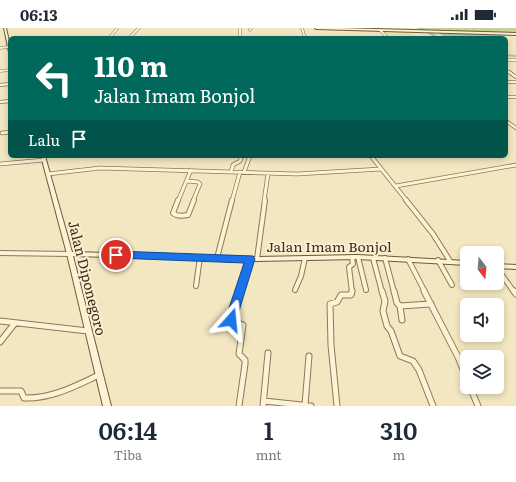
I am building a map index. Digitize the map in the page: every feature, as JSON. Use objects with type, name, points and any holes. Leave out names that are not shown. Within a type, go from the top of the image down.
[{"type":"main road","points":[[5,28],[8,41]]},
{"type":"main road","points":[[316,28],[516,34]]},
{"type":"main road","name":"Jalan Diponegoro","points":[[44,158],[70,254],[107,406]]},
{"type":"main road","name":"Jalan Imam Bonjol","points":[[70,254],[256,260],[355,257],[460,262]]},
{"type":"main road","points":[[504,267],[516,268]]},
{"type":"street","points":[[132,36],[139,28]]},
{"type":"street","points":[[380,30],[386,36]]},
{"type":"street","points":[[508,71],[516,77]]},
{"type":"street","points":[[2,133],[8,132]]},
{"type":"street","points":[[0,164],[44,158]]},
{"type":"street","points":[[231,172],[233,165],[240,161],[241,158]]},
{"type":"street","points":[[217,258],[242,172],[249,158]]},
{"type":"street","points":[[373,158],[437,240],[450,261]]},
{"type":"street","points":[[396,186],[516,165]]},
{"type":"street","points":[[48,174],[100,168],[191,170],[268,174],[297,174],[381,169]]},
{"type":"street","points":[[187,181],[198,182],[200,184],[188,215],[175,215],[173,213],[191,170]]},
{"type":"street","points":[[256,260],[268,174]]},
{"type":"street","points":[[0,253],[70,254]]},
{"type":"street","points":[[196,286],[200,257]]},
{"type":"street","points":[[355,257],[366,290]]},
{"type":"street","points":[[337,406],[331,345],[330,304],[337,302],[341,295],[352,294],[349,267],[353,264],[355,257]]},
{"type":"street","points":[[295,290],[301,276],[304,258]]},
{"type":"street","points":[[373,258],[385,301],[383,311],[387,326],[391,331],[400,356],[412,361],[419,370],[433,406]]},
{"type":"street","points":[[385,258],[397,303],[400,306],[402,320]]},
{"type":"street","points":[[239,406],[245,364],[245,360],[238,354],[243,325],[231,320],[250,259]]},
{"type":"street","points":[[408,259],[460,363]]},
{"type":"street","points":[[438,260],[452,285]]},
{"type":"street","points":[[504,277],[516,294]]},
{"type":"street","points":[[400,306],[431,304]]},
{"type":"street","points":[[0,321],[88,331]]},
{"type":"street","points":[[0,342],[15,323]]},
{"type":"street","points":[[268,353],[264,403],[308,406],[309,356]]},
{"type":"street","points":[[0,391],[21,391],[24,398],[46,396],[57,394],[99,375]]},
{"type":"street","points":[[473,394],[478,406]]},
{"type":"shaded area","points":[[381,31],[411,32],[416,36],[387,36]]},
{"type":"green space","points":[[416,28],[516,28],[516,33],[421,30]]},
{"type":"green space","points":[[436,32],[500,34],[502,36],[443,36]]},
{"type":"waterway","points":[[420,28],[435,36]]},
{"type":"waterway","points":[[508,55],[516,56]]},
{"type":"route","points":[[116,255],[250,259],[242,290],[231,320]]}]
